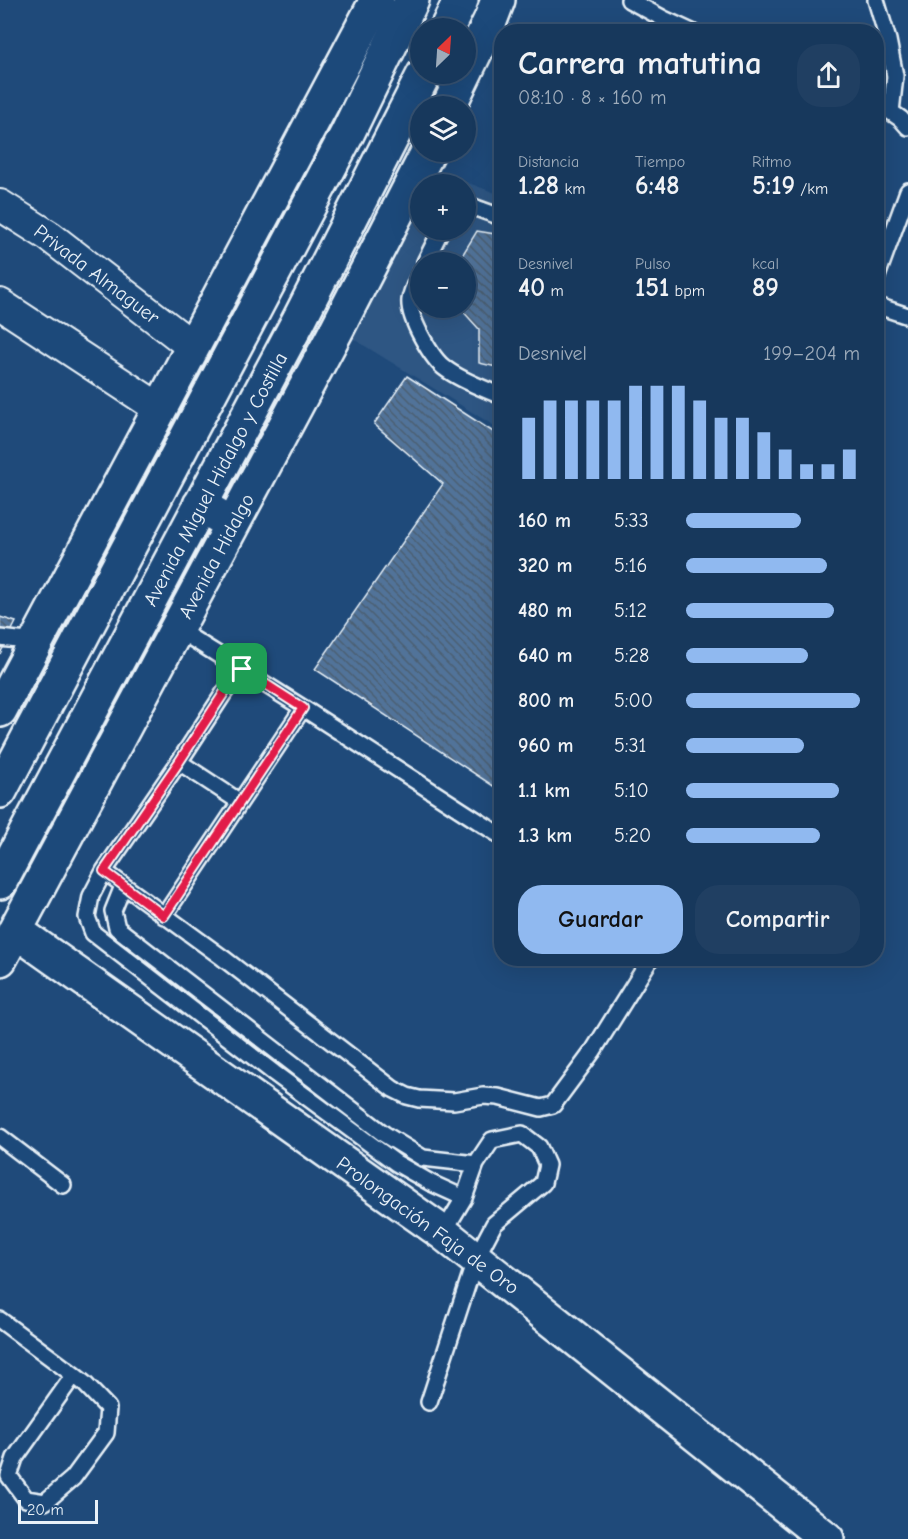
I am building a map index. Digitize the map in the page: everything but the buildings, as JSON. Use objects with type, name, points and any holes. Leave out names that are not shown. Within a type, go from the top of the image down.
[{"type":"street","points":[[0,710],[377,0]]},
{"type":"street","points":[[0,791],[346,134],[412,0]]},
{"type":"street","points":[[452,18],[461,0]]},
{"type":"street","points":[[454,96],[498,0]]},
{"type":"street","name":"Avenida Miguel Hidalgo y Costilla","points":[[0,882],[300,318],[403,175],[422,84]]},
{"type":"street","name":"Avenida Hidalgo","points":[[0,960],[336,331],[403,175],[417,162]]},
{"type":"street","name":"Privada Almaguer","points":[[0,205],[49,236],[193,346]]},
{"type":"street","points":[[0,304],[160,409]]},
{"type":"street","points":[[200,506],[232,524]]},
{"type":"street","name":"Prolongación Faja de Oro","points":[[15,931],[443,1233],[826,1539]]},
{"type":"lane","points":[[629,0],[675,24]]},
{"type":"lane","points":[[876,0],[883,24]]},
{"type":"lane","points":[[884,27],[895,76],[891,112]]},
{"type":"lane","points":[[884,109],[901,119],[908,127]]},
{"type":"lane","points":[[884,257],[908,191]]},
{"type":"lane","points":[[476,208],[494,214]]},
{"type":"lane","points":[[884,308],[908,316]]},
{"type":"lane","points":[[412,318],[430,352],[445,369],[494,393]]},
{"type":"lane","points":[[177,629],[494,831]]},
{"type":"lane","points":[[0,638],[36,642]]},
{"type":"lane","points":[[242,669],[104,871],[91,896],[87,917],[93,933],[265,1066],[396,1162],[431,1183],[464,1198]]},
{"type":"lane","points":[[164,916],[303,708]]},
{"type":"lane","points":[[179,762],[240,802]]},
{"type":"lane","points":[[104,871],[223,958],[393,1089],[419,1099],[454,1101],[483,1096],[498,1097],[541,1108],[553,1105],[593,1051],[646,966]]},
{"type":"lane","points":[[123,886],[113,911],[117,928],[384,1134],[423,1158],[476,1164]]},
{"type":"lane","points":[[429,1402],[476,1258],[494,1224],[543,1183],[547,1165],[539,1146],[522,1134],[492,1140],[476,1164],[464,1198],[443,1233]]},
{"type":"lane","points":[[0,1137],[63,1185]]},
{"type":"lane","points":[[0,1320],[84,1383],[108,1408],[106,1432],[73,1478],[45,1502],[27,1499],[9,1476],[15,1458],[74,1376]]},
{"type":"shaded area","points":[[476,186],[494,192],[494,426],[352,338],[410,225],[410,240],[476,240]]},
{"type":"route","points":[[242,669],[303,708],[164,916],[104,871],[242,669]]}]
